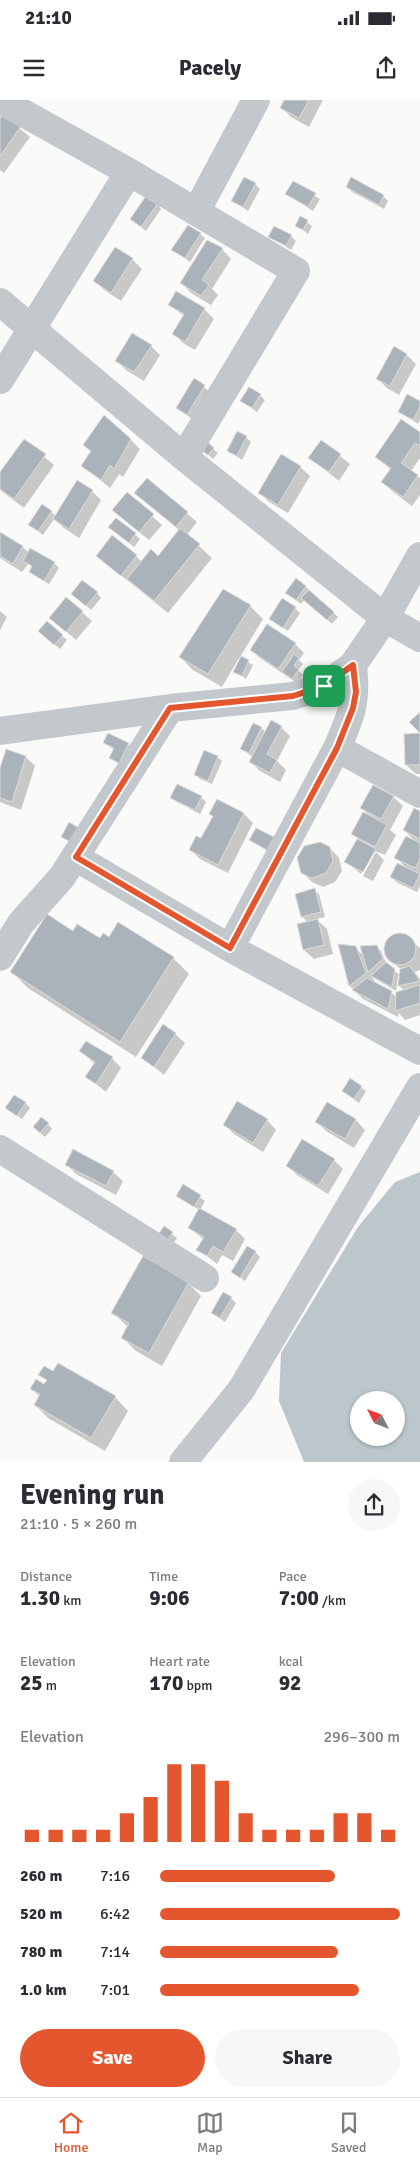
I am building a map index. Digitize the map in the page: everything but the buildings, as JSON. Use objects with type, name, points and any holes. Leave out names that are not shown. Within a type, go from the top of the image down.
[{"type":"street","points":[[0,100],[129,172],[296,271],[184,457]]},
{"type":"street","points":[[196,212],[256,100]]},
{"type":"street","points":[[0,380],[129,172]]},
{"type":"street","points":[[0,302],[184,457],[385,618],[420,638]]},
{"type":"street","points":[[0,731],[170,708],[293,696],[324,686],[353,665],[385,618],[420,556]]},
{"type":"street","points":[[230,948],[337,748],[353,708],[356,692],[353,665]]},
{"type":"street","points":[[0,957],[21,923],[62,877],[76,857],[170,708]]},
{"type":"street","points":[[337,748],[420,794]]},
{"type":"street","points":[[76,857],[230,948],[420,1051]]},
{"type":"street","points":[[182,1462],[241,1390],[420,1087]]},
{"type":"street","points":[[0,1149],[205,1278]]},
{"type":"shaded area","points":[[420,1172],[420,1462],[304,1462],[279,1401],[281,1353],[358,1227],[395,1182]]},
{"type":"route","points":[[353,665],[356,692],[348,723],[337,748],[230,948],[76,857],[170,708],[293,696],[324,686],[353,665]]}]
